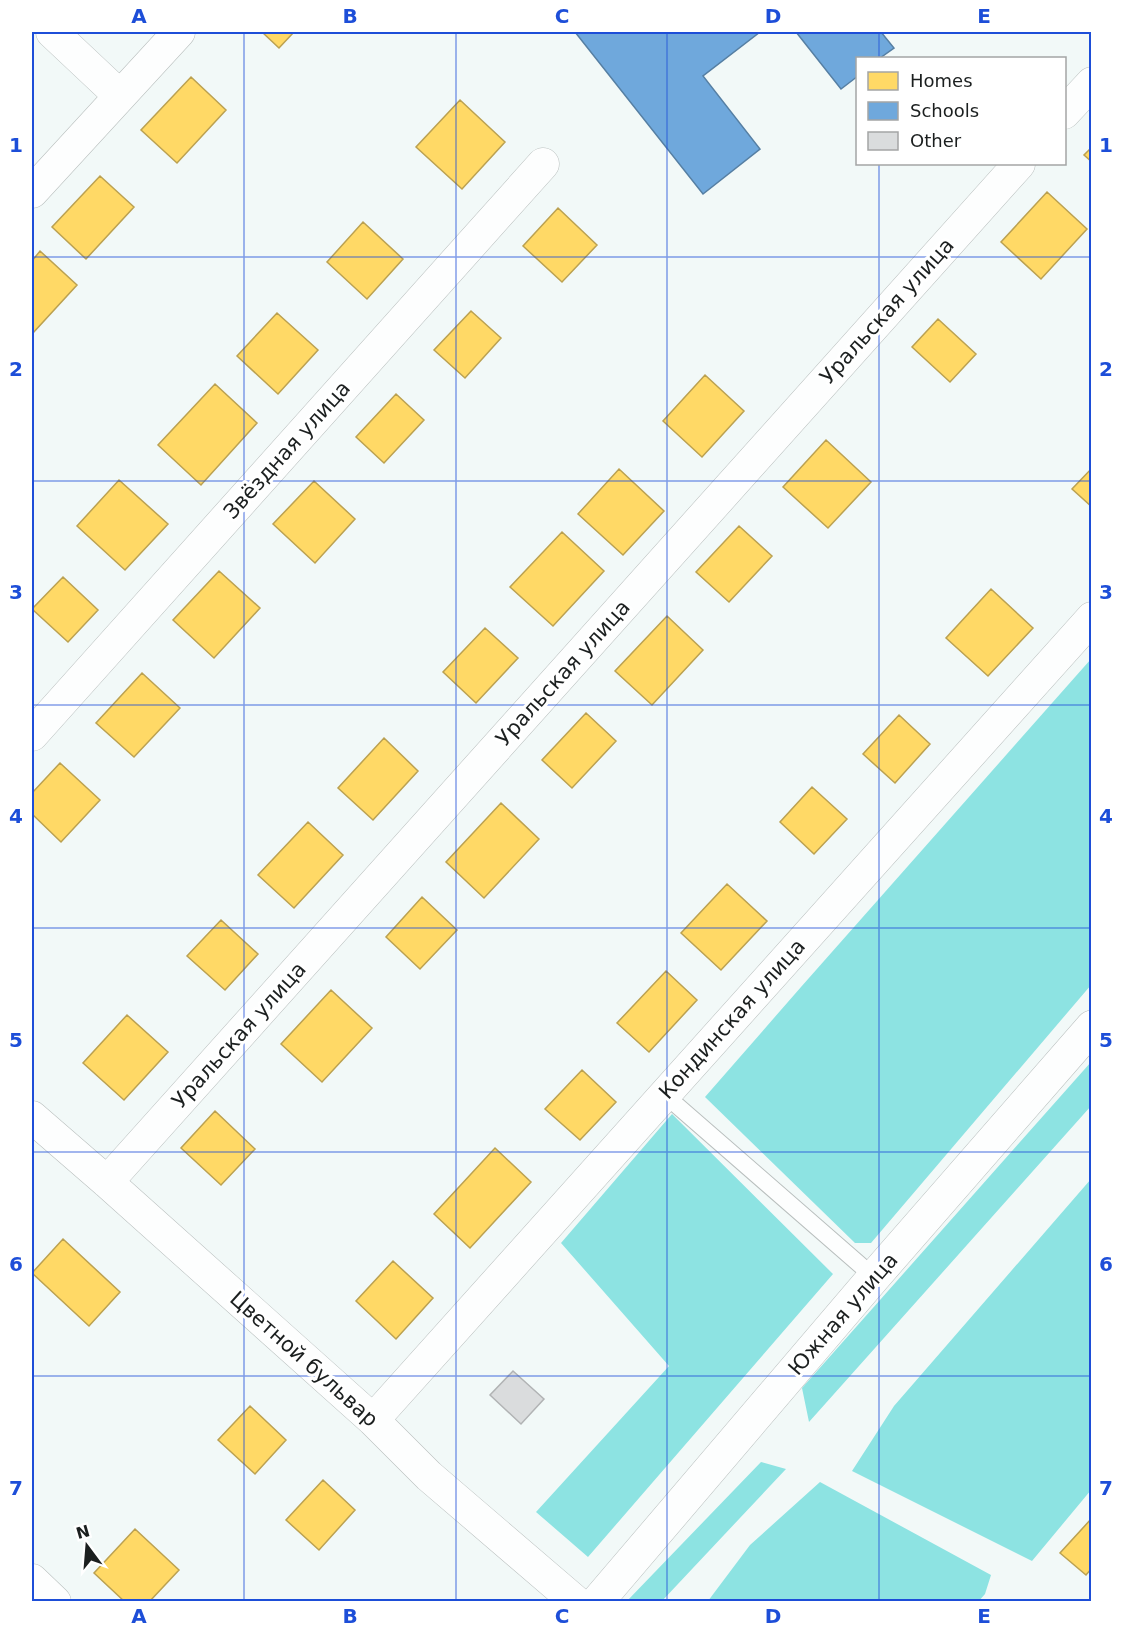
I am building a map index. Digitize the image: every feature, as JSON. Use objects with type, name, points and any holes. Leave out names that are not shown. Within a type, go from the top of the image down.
[{"type":"street","points":[[52,32],[120,95]]},
{"type":"street","points":[[32,192],[179,32]]},
{"type":"street","points":[[1066,112],[1092,82]]},
{"type":"street","name":"Звёздная улица","points":[[32,735],[543,164]]},
{"type":"street","name":"Уральская улица","points":[[107,1182],[1018,165]]},
{"type":"street","name":"Кондинская улица","points":[[373,1420],[1092,618]]},
{"type":"street","name":"Южная улица","points":[[597,1602],[874,1277],[1092,1028]]},
{"type":"street","name":"Цветной бульвар","points":[[32,1117],[373,1420],[429,1476],[576,1602]]},
{"type":"street","points":[[32,1580],[55,1602]]},
{"type":"lane","points":[[665,1095],[874,1277]]},
{"type":"shaded area","points":[[1091,659],[1091,985],[871,1243],[855,1243],[705,1097]]},
{"type":"shaded area","points":[[1091,1062],[1091,1106],[809,1422],[802,1388]]},
{"type":"shaded area","points":[[672,1114],[833,1274],[588,1557],[536,1512],[669,1366],[561,1243]]},
{"type":"shaded area","points":[[1091,1179],[1091,1490],[1032,1561],[852,1471],[894,1406]]},
{"type":"shaded area","points":[[761,1462],[786,1469],[662,1601],[627,1601]]},
{"type":"shaded area","points":[[820,1482],[991,1575],[985,1594],[978,1602],[708,1601],[750,1545]]},
{"type":"building: Homes","points":[[262,32],[294,32],[279,48]]},
{"type":"building: Homes","points":[[191,77],[226,110],[177,163],[141,130]]},
{"type":"building: Homes","points":[[460,100],[505,142],[462,189],[416,147]]},
{"type":"building: Homes","points":[[1092,147],[1092,162],[1084,155]]},
{"type":"building: Homes","points":[[100,176],[134,207],[86,259],[52,227]]},
{"type":"building: Homes","points":[[1047,192],[1087,229],[1041,279],[1001,242]]},
{"type":"building: Homes","points":[[558,208],[597,245],[562,282],[523,246]]},
{"type":"building: Homes","points":[[363,222],[403,259],[367,299],[327,262]]},
{"type":"building: Homes","points":[[40,251],[77,285],[32,334],[32,261]]},
{"type":"building: Homes","points":[[471,311],[501,338],[465,378],[434,350]]},
{"type":"building: Homes","points":[[277,313],[318,350],[278,394],[237,356]]},
{"type":"building: Homes","points":[[938,319],[976,354],[950,382],[912,347]]},
{"type":"building: Homes","points":[[705,375],[744,411],[702,457],[663,421]]},
{"type":"building: Homes","points":[[215,384],[257,423],[201,485],[158,445]]},
{"type":"building: Homes","points":[[396,394],[424,420],[384,463],[356,437]]},
{"type":"building: Homes","points":[[826,440],[871,482],[828,528],[783,487]]},
{"type":"building: Homes","points":[[1092,468],[1092,507],[1072,489]]},
{"type":"building: Homes","points":[[619,469],[664,511],[623,555],[578,514]]},
{"type":"building: Homes","points":[[119,480],[168,524],[125,570],[77,526]]},
{"type":"building: Homes","points":[[314,481],[355,519],[315,563],[273,524]]},
{"type":"building: Homes","points":[[739,526],[772,556],[729,602],[696,572]]},
{"type":"building: Homes","points":[[562,532],[604,571],[553,626],[510,587]]},
{"type":"building: Homes","points":[[219,571],[260,608],[214,658],[173,620]]},
{"type":"building: Homes","points":[[63,577],[98,610],[68,642],[32,609]]},
{"type":"building: Homes","points":[[991,589],[1033,628],[988,676],[946,638]]},
{"type":"building: Homes","points":[[667,616],[703,650],[652,705],[615,671]]},
{"type":"building: Homes","points":[[485,628],[518,658],[476,703],[443,672]]},
{"type":"building: Homes","points":[[142,673],[180,708],[134,757],[96,723]]},
{"type":"building: Homes","points":[[586,713],[616,741],[572,788],[542,760]]},
{"type":"building: Homes","points":[[899,715],[930,744],[895,783],[863,754]]},
{"type":"building: Homes","points":[[384,738],[418,771],[373,820],[338,788]]},
{"type":"building: Homes","points":[[60,763],[100,800],[61,842],[32,814],[32,793]]},
{"type":"building: Homes","points":[[812,787],[847,819],[814,854],[780,822]]},
{"type":"building: Homes","points":[[501,803],[539,839],[484,898],[446,862]]},
{"type":"building: Homes","points":[[308,822],[343,855],[294,908],[258,875]]},
{"type":"building: Homes","points":[[727,884],[767,921],[721,970],[681,933]]},
{"type":"building: Homes","points":[[422,897],[457,930],[420,969],[386,937]]},
{"type":"building: Homes","points":[[221,920],[258,954],[225,990],[187,956]]},
{"type":"building: Homes","points":[[666,971],[697,1000],[649,1052],[617,1023]]},
{"type":"building: Homes","points":[[331,990],[372,1028],[322,1082],[281,1044]]},
{"type":"building: Homes","points":[[127,1015],[168,1052],[124,1100],[83,1063]]},
{"type":"building: Homes","points":[[582,1070],[616,1102],[580,1140],[545,1109]]},
{"type":"building: Homes","points":[[215,1111],[255,1149],[221,1185],[181,1148]]},
{"type":"building: Homes","points":[[495,1148],[531,1182],[470,1248],[434,1214]]},
{"type":"building: Homes","points":[[63,1239],[120,1292],[89,1326],[32,1273]]},
{"type":"building: Homes","points":[[393,1261],[433,1298],[396,1339],[356,1301]]},
{"type":"building: Homes","points":[[250,1406],[286,1440],[255,1474],[218,1440]]},
{"type":"building: Homes","points":[[323,1480],[355,1510],[319,1550],[286,1520]]},
{"type":"building: Homes","points":[[1092,1518],[1092,1568],[1086,1575],[1060,1553]]},
{"type":"building: Homes","points":[[135,1529],[179,1570],[149,1602],[125,1602],[94,1573]]},
{"type":"building: Schools","points":[[575,32],[760,32],[703,76],[760,149],[703,194]]},
{"type":"building: Schools","points":[[796,32],[881,32],[894,48],[881,57],[856,57],[856,78],[841,89]]},
{"type":"building: Other","points":[[513,1371],[544,1399],[521,1424],[490,1395]]}]
